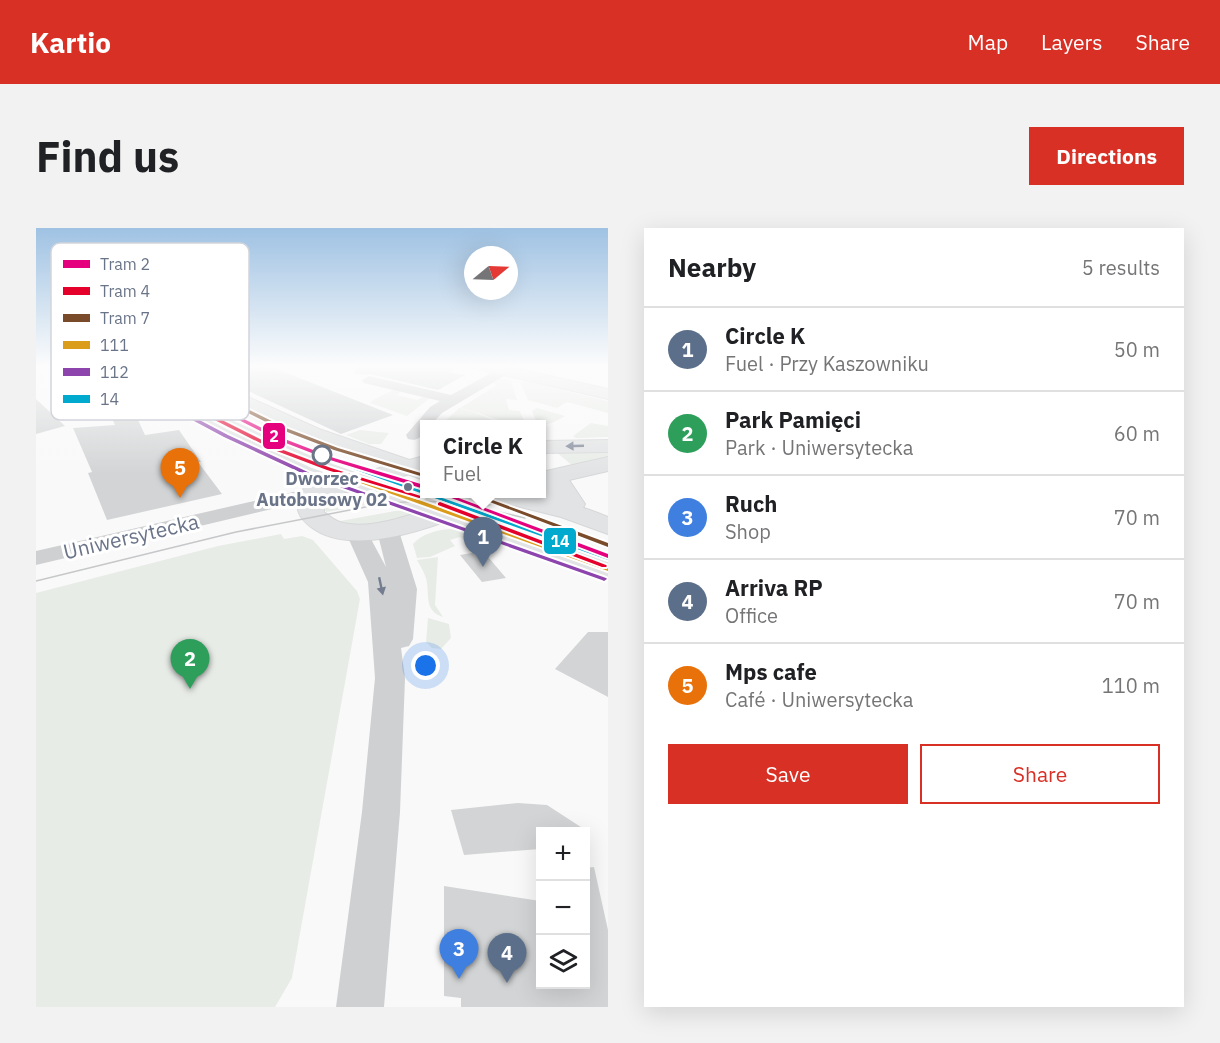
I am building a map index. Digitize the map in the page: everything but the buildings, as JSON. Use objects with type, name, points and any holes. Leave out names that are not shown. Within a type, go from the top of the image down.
[{"type":"main road","points":[[249,404],[312,433],[419,468]]},
{"type":"main road","points":[[218,420],[312,464],[608,569]]},
{"type":"main road","points":[[546,447],[608,446]]},
{"type":"main road","points":[[312,464],[316,482],[314,505],[334,529],[357,533],[388,531],[483,498]]},
{"type":"main road","points":[[570,512],[546,482],[608,464]]},
{"type":"main road","points":[[314,505],[362,482],[419,468]]},
{"type":"main road","points":[[512,498],[570,512],[608,526]]},
{"type":"street","points":[[427,420],[436,410],[450,401]]},
{"type":"street","points":[[414,435],[420,428]]},
{"type":"street","name":"Uniwersytecka","points":[[36,558],[226,513],[314,505]]},
{"type":"street","points":[[388,531],[404,589],[397,654],[390,678]]},
{"type":"street","points":[[357,533],[381,582],[390,678],[381,813],[360,1007]]},
{"type":"shaded area","points":[[371,401],[426,401],[407,416],[370,403]]},
{"type":"shaded area","points":[[471,401],[507,401],[509,410],[520,411],[523,420],[501,420],[460,408]]},
{"type":"shaded area","points":[[533,401],[608,401],[608,413],[567,402],[557,408]]},
{"type":"shaded area","points":[[459,408],[492,420],[446,420]]},
{"type":"shaded area","points":[[537,408],[565,416],[546,424],[546,420],[535,420],[532,411]]},
{"type":"shaded area","points":[[249,413],[346,453],[343,455],[249,417]]},
{"type":"shaded area","points":[[591,423],[608,426],[608,437],[576,438],[573,436]]},
{"type":"shaded area","points":[[360,430],[389,433],[381,444],[369,444],[346,435]]},
{"type":"shaded area","points":[[608,450],[608,458],[573,466],[555,451]]},
{"type":"shaded area","points":[[356,486],[397,500],[326,512],[324,504],[328,497]]},
{"type":"shaded area","points":[[424,509],[393,520],[372,524],[351,524],[340,521],[395,511]]},
{"type":"shaded area","points":[[450,529],[468,532],[499,544],[478,542],[475,539],[464,540],[460,537],[450,540],[455,546],[430,557],[417,558],[413,544],[430,533]]},
{"type":"shaded area","points":[[281,534],[284,539],[302,536],[313,540],[357,591],[360,599],[292,978],[275,1007],[36,1007],[36,593],[218,546]]},
{"type":"shaded area","points":[[438,557],[435,605],[443,617],[431,608],[426,580],[417,560]]},
{"type":"shaded area","points":[[428,618],[449,624],[451,638],[441,649],[432,648],[426,642]]},
{"type":"tram line","name":"7","points":[[249,412],[284,429],[336,449],[420,475]]},
{"type":"tram line","name":"4","points":[[218,420],[276,449],[329,469],[420,497]]},
{"type":"tram line","name":"2","points":[[242,420],[280,439],[332,459],[420,486]]},
{"type":"tram line","name":"2","points":[[455,498],[608,556]]},
{"type":"tram line","name":"7","points":[[483,498],[608,545]]},
{"type":"tram line","points":[[36,581],[236,532],[381,504],[418,501],[461,503],[525,518]]},
{"type":"tram line","name":"4","points":[[440,504],[604,566]]},
{"type":"transit line","name":"112","points":[[196,420],[308,474],[604,579]]},
{"type":"transit line","name":"111","points":[[218,420],[312,464],[608,569]]},
{"type":"transit line","name":"14","points":[[240,420],[316,454],[420,492]]},
{"type":"transit line","name":"14","points":[[438,498],[608,558]]},
{"type":"place","name":"Dworzec Autobusowy 02","points":[[322,455]]},
{"type":"place","name":"Mps cafe","points":[[180,498]]},
{"type":"place","name":"Circle K","points":[[483,567]]},
{"type":"place","name":"Park Pamięci","points":[[190,689]]},
{"type":"place","name":"Ruch","points":[[459,979]]},
{"type":"place","name":"Arriva RP","points":[[507,983]]}]
